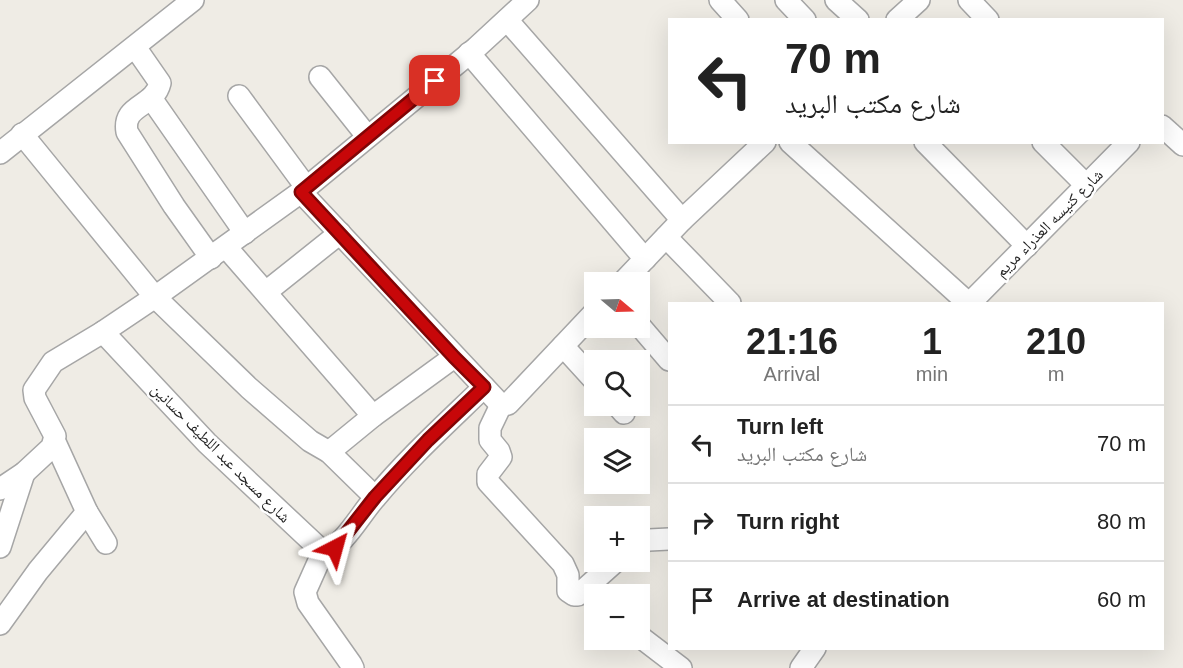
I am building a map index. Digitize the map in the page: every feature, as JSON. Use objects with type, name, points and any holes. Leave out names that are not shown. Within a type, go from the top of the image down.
[{"type":"street","points":[[0,153],[193,0]]},
{"type":"street","points":[[105,543],[87,512],[55,442],[55,436],[35,398],[34,390],[53,362],[103,332],[219,253],[303,190],[469,53],[528,0]]},
{"type":"street","points":[[720,0],[736,18]]},
{"type":"street","points":[[786,0],[803,18]]},
{"type":"street","points":[[836,0],[856,18]]},
{"type":"street","points":[[969,0],[986,18]]},
{"type":"street","points":[[507,20],[682,220]]},
{"type":"street","points":[[135,47],[160,83],[151,98],[128,115],[127,132],[174,206],[219,253],[266,292],[373,416]]},
{"type":"street","points":[[469,53],[645,259]]},
{"type":"street","points":[[320,77],[367,136]]},
{"type":"street","points":[[239,96],[303,190],[340,234],[501,405]]},
{"type":"street","points":[[151,98],[245,232]]},
{"type":"street","points":[[1164,128],[1183,145]]},
{"type":"street","points":[[22,134],[155,297],[263,400],[309,441],[328,452],[375,497]]},
{"type":"street","points":[[633,272],[682,220],[763,144]]},
{"type":"street","points":[[792,144],[968,302]]},
{"type":"street","points":[[927,144],[1026,246]]},
{"type":"street","points":[[1045,144],[1086,185]]},
{"type":"street","name":"شارع كنيسه العذراء مريم","points":[[970,302],[1125,144]]},
{"type":"street","points":[[266,292],[340,234]]},
{"type":"street","points":[[666,237],[729,302]]},
{"type":"street","points":[[501,405],[508,404],[584,324]]},
{"type":"street","name":"شارع مسجد عبد اللطيف حسانين","points":[[103,332],[207,443],[321,550],[322,554]]},
{"type":"street","points":[[650,338],[668,359]]},
{"type":"street","points":[[563,346],[584,369]]},
{"type":"street","points":[[328,452],[454,357]]},
{"type":"street","points":[[352,668],[308,603],[305,592],[322,554],[335,548],[375,497],[428,440],[484,387]]},
{"type":"street","points":[[501,405],[490,428],[490,440],[501,457],[488,474],[488,482],[563,564],[568,575],[568,591],[578,595],[604,572]]},
{"type":"street","points":[[0,489],[24,473],[55,442]]},
{"type":"street","points":[[0,547],[24,473]]},
{"type":"street","points":[[0,624],[38,571],[87,512]]},
{"type":"street","points":[[650,540],[668,539]]},
{"type":"street","points":[[650,644],[681,668]]},
{"type":"street","points":[[801,668],[814,650]]},
{"type":"route","points":[[335,548],[375,497],[428,440],[484,387],[301,192],[435,81]]}]
